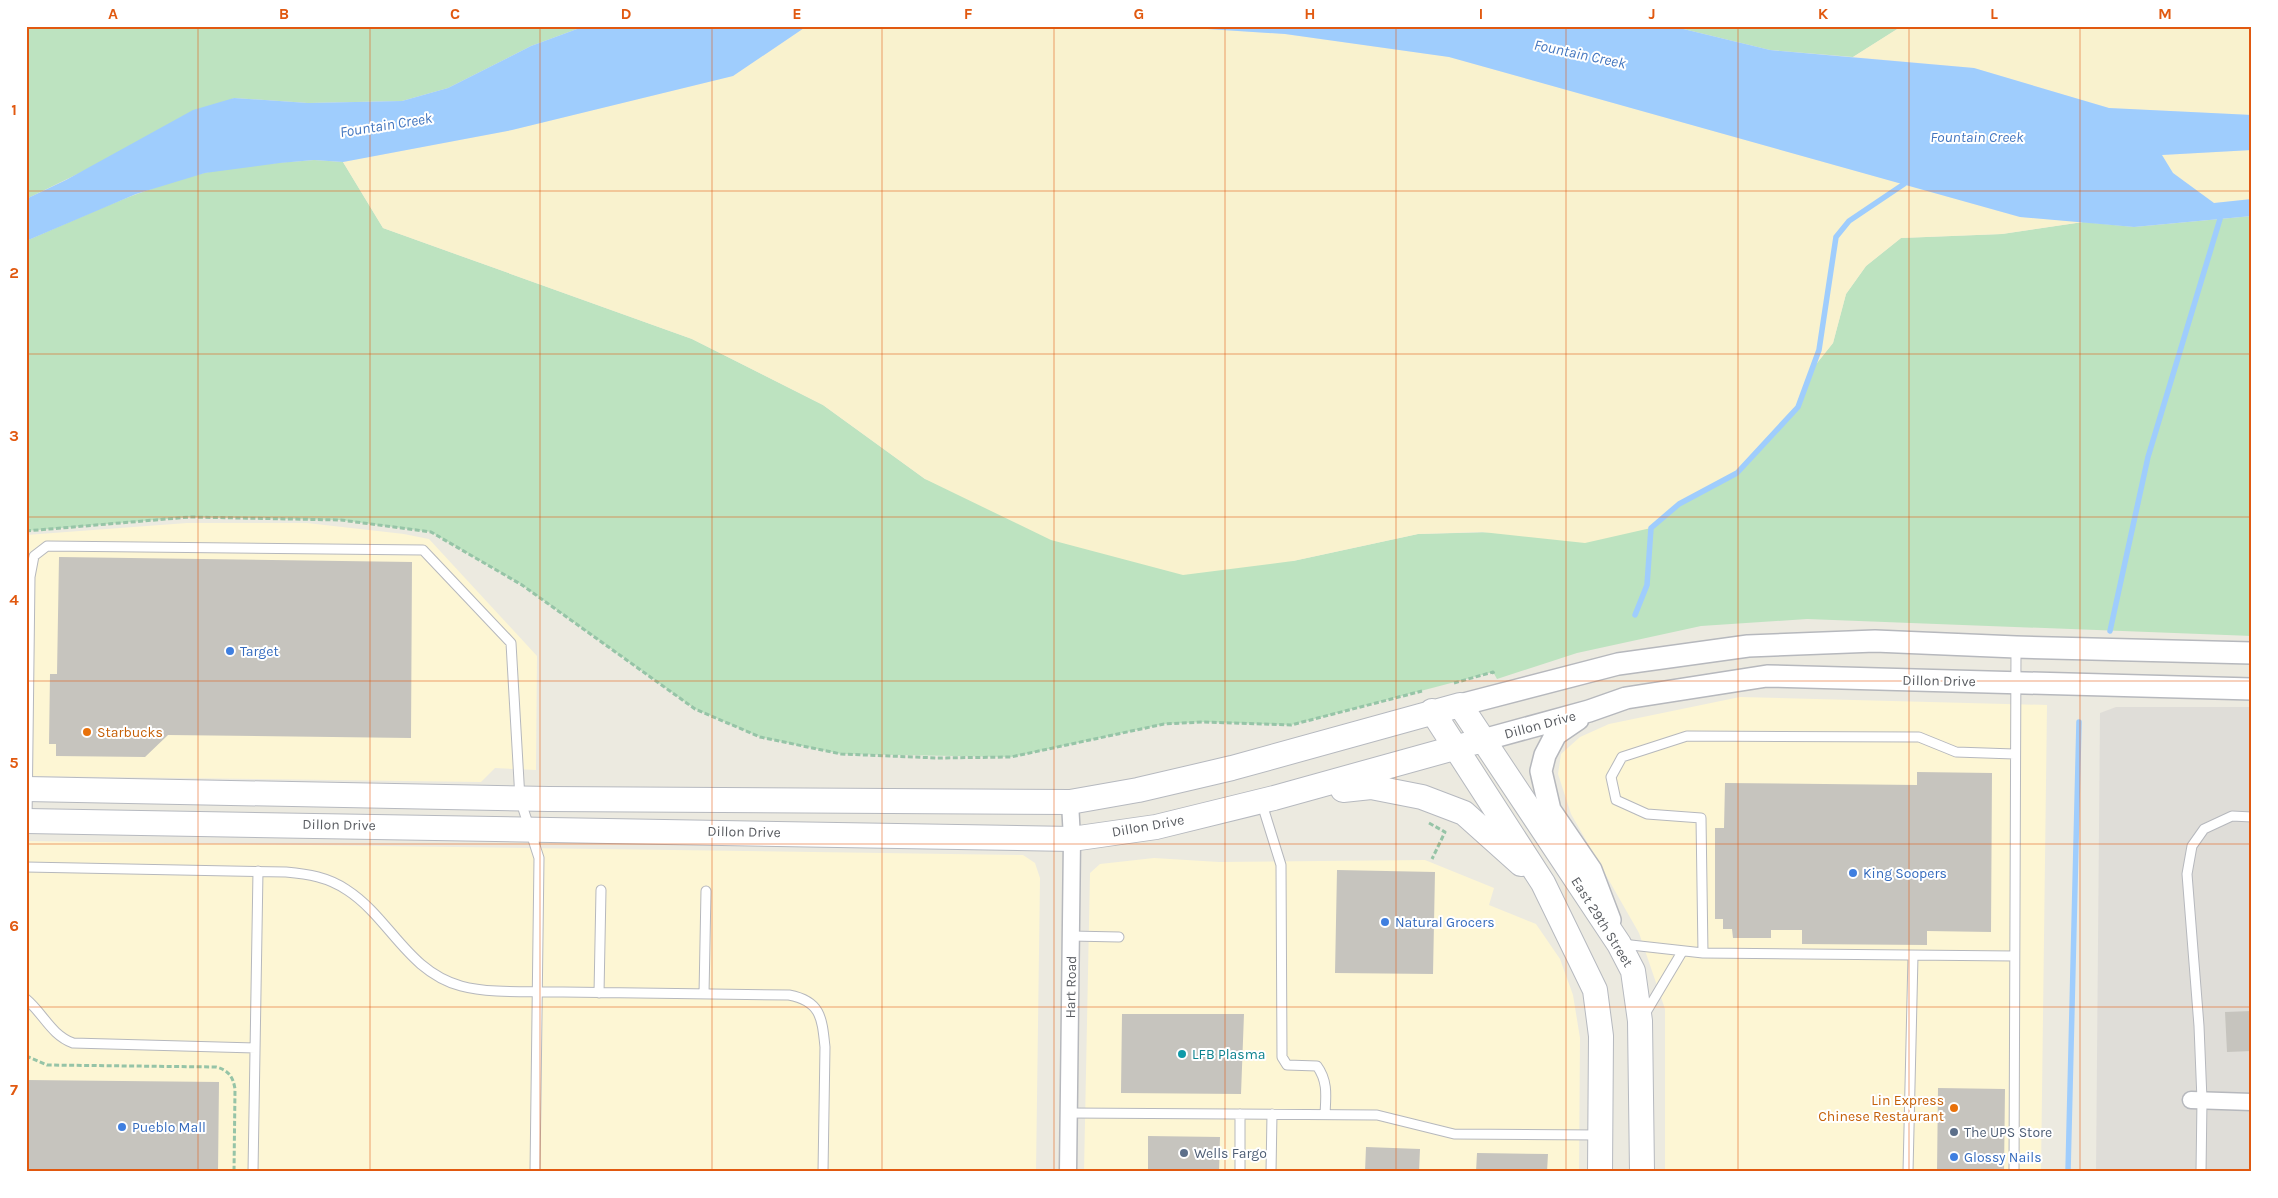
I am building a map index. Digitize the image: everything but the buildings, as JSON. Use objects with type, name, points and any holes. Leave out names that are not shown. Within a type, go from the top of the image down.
[{"type":"main road","points":[[27,788],[520,799],[1070,802],[1138,790],[1232,768],[1430,701],[1460,705]]},
{"type":"main road","points":[[1430,701],[1457,748],[1543,883],[1595,990],[1601,1036],[1600,1172]]},
{"type":"main road","name":"East 29th Street","points":[[1460,705],[1619,944],[1633,971],[1640,1021],[1642,1172]]},
{"type":"main road","name":"Dillon Drive","points":[[27,821],[529,828],[1072,839],[1156,827],[1268,800],[1483,740]]},
{"type":"main road","points":[[1268,800],[1371,787],[1422,796],[1464,813],[1543,883]]},
{"type":"street","points":[[1460,705],[1618,664],[1748,646],[1874,641],[2252,653]]},
{"type":"street","name":"Dillon Drive","points":[[1483,740],[1590,711],[1626,698],[1767,676],[2252,689]]},
{"type":"street","points":[[1590,711],[1556,734],[1545,755],[1542,771],[1550,810],[1591,870],[1619,944]]},
{"type":"street","name":"Hart Road","points":[[1068,1172],[1072,839],[1070,802]]},
{"type":"street","points":[[2197,1100],[2252,1102]]},
{"type":"lane","points":[[27,821],[30,577],[34,556],[47,546],[423,550],[510,643],[520,799],[539,858],[535,1172]]},
{"type":"lane","points":[[2014,1172],[2014,754],[2016,647]]},
{"type":"lane","points":[[1703,953],[1701,818],[1647,814],[1616,800],[1611,777],[1622,757],[1687,736],[1919,736],[1956,752],[2014,754]]},
{"type":"lane","points":[[1268,800],[1281,865],[1282,1057],[1287,1065],[1317,1066],[1326,1082],[1325,1114]]},
{"type":"lane","points":[[2201,1172],[2197,1100],[2199,1026],[2187,874],[2192,846],[2204,828],[2232,816],[2252,817]]},
{"type":"lane","points":[[26,867],[258,871],[309,874],[328,880],[348,890],[366,906],[409,954],[442,978],[462,986],[538,991],[789,995],[802,997],[814,1004],[821,1020],[825,1047],[823,1172]]},
{"type":"lane","points":[[253,1172],[258,871]]},
{"type":"lane","points":[[599,992],[601,890]]},
{"type":"lane","points":[[704,994],[706,891]]},
{"type":"lane","points":[[1071,936],[1119,937]]},
{"type":"lane","points":[[1619,944],[1703,953],[2014,956]]},
{"type":"lane","points":[[1640,1021],[1682,952]]},
{"type":"lane","points":[[1908,1172],[1913,956]]},
{"type":"lane","points":[[26,999],[63,1040],[73,1043],[255,1048]]},
{"type":"lane","points":[[1069,1113],[1377,1115],[1454,1134],[1601,1135]]},
{"type":"lane","points":[[1240,1114],[1240,1169]]},
{"type":"lane","points":[[1271,1172],[1272,1114]]},
{"type":"path","points":[[26,531],[190,517],[341,520],[432,532],[522,585],[695,709],[760,737],[841,754],[937,758],[1011,757],[1164,724],[1204,722],[1291,725],[1430,701]]},
{"type":"path","points":[[1446,685],[1493,672],[1505,693]]},
{"type":"path","points":[[1431,818],[1428,824],[1446,832],[1432,859]]},
{"type":"path","points":[[26,1056],[47,1065],[216,1066],[224,1069],[234,1080],[235,1088],[234,1172]]},
{"type":"shaded area","points":[[187,523],[307,523],[404,534],[429,539],[537,656],[536,770],[495,768],[481,782],[26,776],[26,535]]},
{"type":"shaded area","points":[[1740,697],[2047,705],[2041,1172],[1665,1172],[1665,1009],[1639,933],[1571,814],[1558,774],[1561,754],[1580,737],[1609,724]]},
{"type":"shaded area","points":[[2116,707],[2252,707],[2252,1172],[2096,1172],[2100,713]]},
{"type":"shaded area","points":[[26,841],[1023,855],[1035,863],[1040,878],[1036,1172],[26,1172]]},
{"type":"shaded area","points":[[1154,858],[1219,862],[1425,860],[1494,888],[1489,905],[1536,924],[1560,959],[1573,995],[1580,1038],[1579,1172],[1084,1172],[1090,873],[1100,864]]},
{"type":"green space","points":[[26,26],[592,26],[577,29],[531,46],[448,88],[402,101],[308,103],[234,98],[26,199]]},
{"type":"green space","points":[[1671,26],[1902,26],[1853,57],[1770,50]]},
{"type":"green space","points":[[314,160],[343,162],[383,228],[692,339],[823,405],[925,479],[1293,561],[1418,534],[1651,528],[1679,504],[1737,473],[1798,407],[1813,368],[1833,343],[1846,294],[1866,266],[1901,238],[2002,234],[2083,222],[2134,227],[2252,216],[2252,636],[1807,619],[1701,626],[1577,653],[1497,679],[1493,672],[1291,725],[1204,722],[1164,724],[1011,757],[841,754],[760,737],[695,709],[522,585],[431,532],[341,520],[190,517],[26,531],[26,241],[114,203],[181,179],[231,168]]},
{"type":"sand","points":[[807,26],[1162,26],[1285,34],[1449,57],[2020,217],[2083,222],[2002,234],[1901,238],[1866,266],[1846,294],[1833,343],[1813,368],[1798,407],[1737,473],[1679,504],[1651,528],[1585,543],[1482,532],[1418,534],[1293,561],[1183,575],[1051,540],[925,479],[823,405],[692,339],[383,228],[343,162],[512,130],[733,76]]},
{"type":"sand","points":[[1902,26],[2252,26],[2252,115],[2109,108],[1974,68],[1853,57]]},
{"type":"sand","points":[[2252,150],[2252,199],[2214,203],[2173,173],[2162,155]]},
{"type":"water","points":[[592,26],[807,26],[733,76],[512,130],[343,162],[314,160],[205,173],[136,194],[26,241],[26,199],[66,180],[193,110],[234,98],[308,103],[402,101],[448,88],[531,46],[577,29]]},
{"type":"water","name":"Fountain Creek","points":[[1162,26],[1671,26],[1770,50],[1974,68],[2109,108],[2252,115],[2252,150],[2162,155],[2173,173],[2214,203],[2252,199],[2252,216],[2134,227],[2020,217],[1449,57],[1285,34]]},
{"type":"waterway","points":[[1635,615],[1647,585],[1651,528],[1679,504],[1737,473],[1798,407],[1819,350],[1836,237],[1849,221],[1904,184]]},
{"type":"waterway","points":[[2110,631],[2148,457],[2220,219]]},
{"type":"waterway","points":[[2068,1172],[2079,722]]},
{"type":"place","name":"Target","points":[[230,651]]},
{"type":"place","name":"Starbucks","points":[[87,732]]},
{"type":"place","name":"King Soopers","points":[[1853,873]]},
{"type":"place","name":"Natural Grocers","points":[[1385,922]]},
{"type":"place","name":"LFB Plasma","points":[[1182,1054]]},
{"type":"place","name":"Lin Express Chinese Restaurant","points":[[1954,1108]]},
{"type":"place","name":"Pueblo Mall","points":[[122,1127]]},
{"type":"place","name":"The UPS Store","points":[[1954,1132]]},
{"type":"place","name":"Wells Fargo","points":[[1184,1153]]},
{"type":"place","name":"Glossy Nails","points":[[1954,1157]]}]
